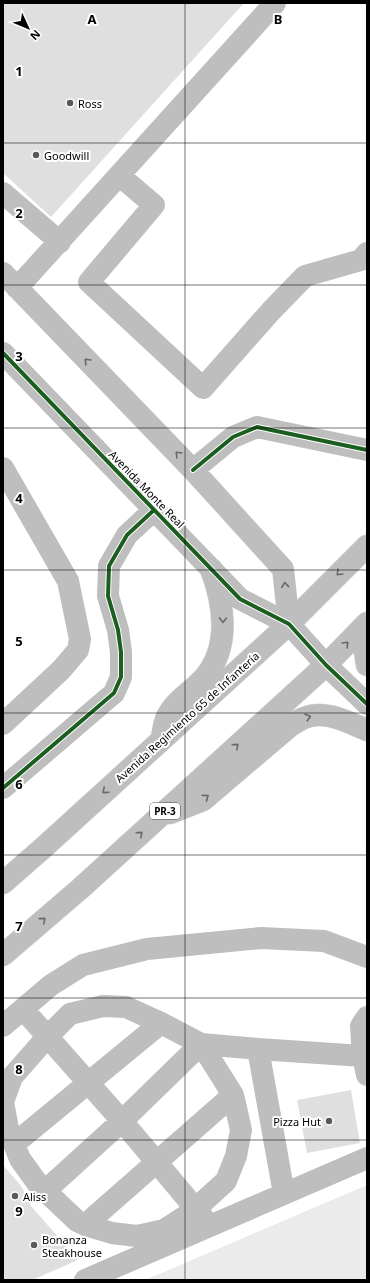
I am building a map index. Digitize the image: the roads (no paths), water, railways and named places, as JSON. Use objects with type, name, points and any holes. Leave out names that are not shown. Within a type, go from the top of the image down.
[{"type":"street","points":[[275,3],[60,242],[10,281],[193,470],[283,569],[289,624],[326,666],[367,704]]},
{"type":"street","points":[[120,176],[154,205],[89,282],[204,388],[305,276],[365,259]]},
{"type":"street","points":[[3,193],[60,242]]},
{"type":"street","name":"Avenida Monte Real","points":[[3,353],[240,598],[289,624]]},
{"type":"street","points":[[193,470],[233,438],[257,427],[367,450]]},
{"type":"street","points":[[3,468],[68,581],[80,639],[78,650],[61,670],[3,724]]},
{"type":"street","points":[[3,788],[114,693],[121,677],[121,652],[118,630],[108,596],[109,566],[127,535],[154,510]]},
{"type":"street","name":"Avenida Regimiento 65 de Infantería","points":[[3,883],[289,624],[367,546]]},
{"type":"street","points":[[161,740],[166,718],[175,705],[205,677],[215,662],[220,646],[223,616],[219,589],[211,569]]},
{"type":"street","name":"PR-3","points":[[3,955],[81,888],[326,666],[367,623]]},
{"type":"street","points":[[367,648],[365,652],[367,664]]},
{"type":"street","points":[[158,818],[202,800],[290,726],[304,718],[317,715],[337,718],[367,730]]},
{"type":"street","points":[[3,1026],[50,985],[83,965],[147,949],[261,938],[324,941],[367,957]]},
{"type":"street","points":[[201,1044],[233,1096],[241,1130],[236,1156],[226,1181],[196,1208],[164,1230],[137,1236],[112,1233],[77,1221],[38,1184],[20,1159],[8,1129],[3,1102],[12,1076],[70,1014],[103,1006],[126,1007],[201,1044],[258,1049],[366,1062],[361,1026],[367,1017]]},
{"type":"street","points":[[23,1009],[122,1121],[210,1226]]},
{"type":"street","points":[[14,1144],[161,1023]]},
{"type":"street","points":[[45,1191],[122,1121],[201,1044]]},
{"type":"street","points":[[258,1049],[284,1194]]},
{"type":"street","points":[[85,1225],[233,1096]]},
{"type":"street","points":[[85,1280],[367,1158]]},
{"type":"place","name":"Ross","points":[[70,103]]},
{"type":"place","name":"Goodwill","points":[[36,155]]},
{"type":"place","name":"Pizza Hut","points":[[329,1121]]},
{"type":"place","name":"Aliss","points":[[15,1196]]},
{"type":"place","name":"Bonanza Steakhouse","points":[[34,1245]]}]
